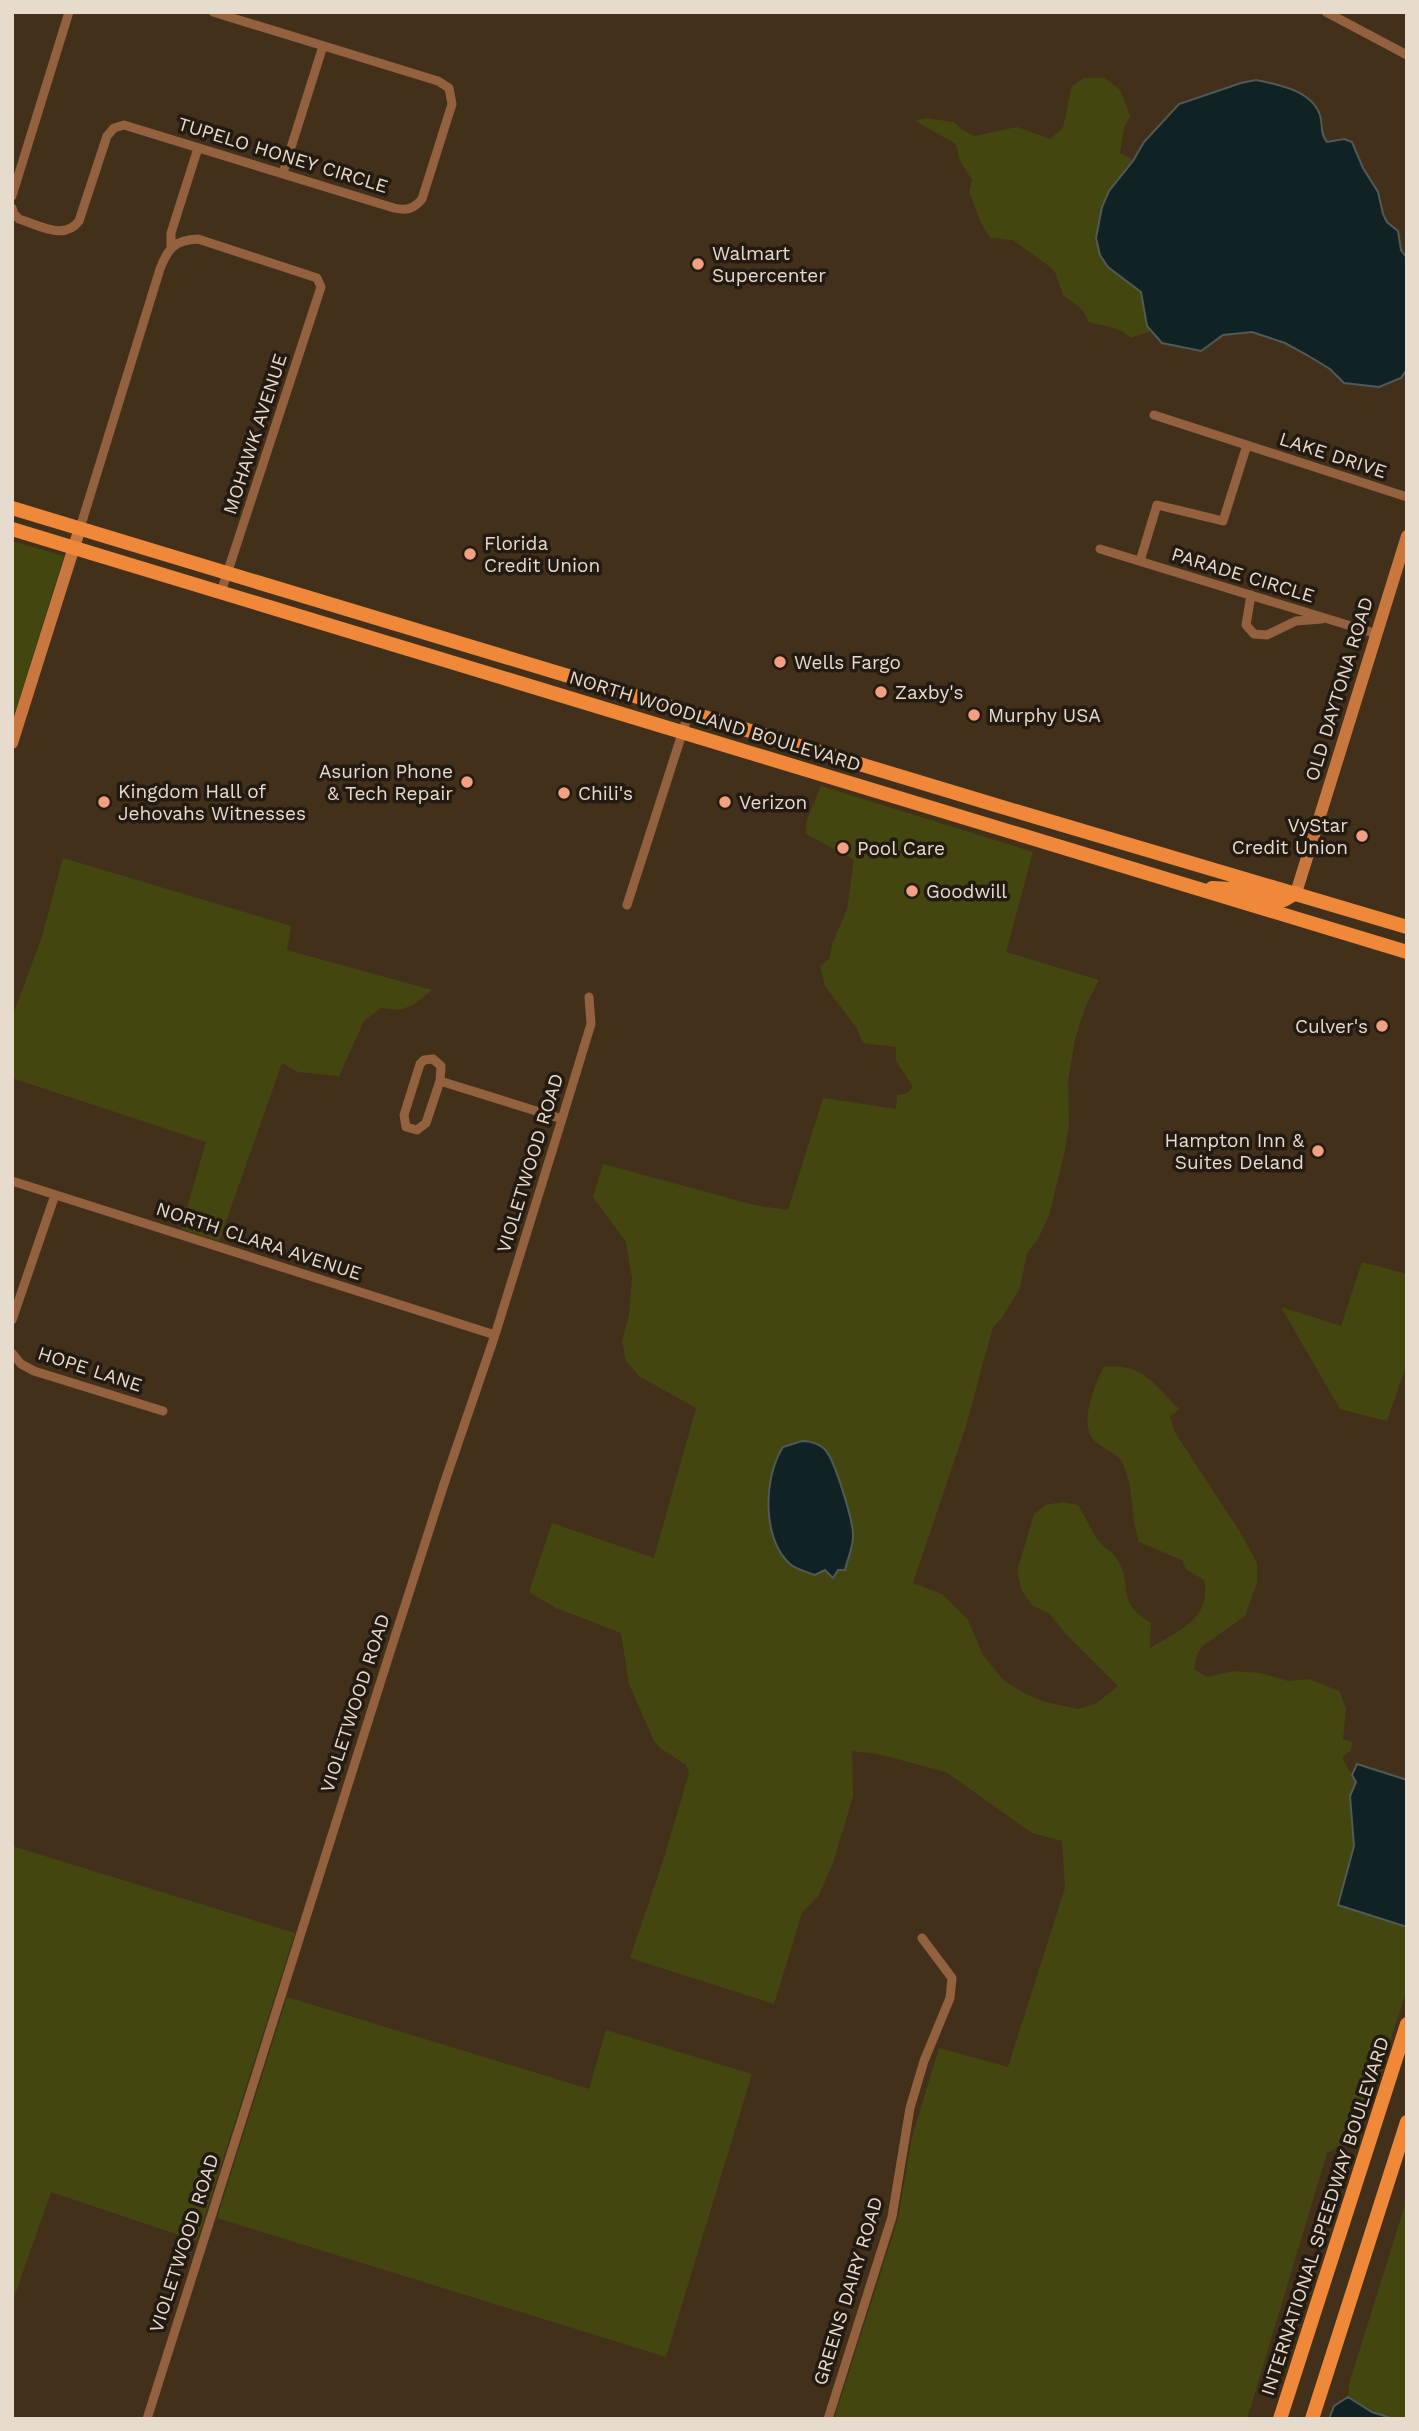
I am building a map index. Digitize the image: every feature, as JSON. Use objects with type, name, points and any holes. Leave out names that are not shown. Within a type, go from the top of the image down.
[{"type":"main road","name":"NORTH WOODLAND BOULEVARD","points":[[12,508],[1407,927]]},
{"type":"main road","name":"NORTH WOODLAND BOULEVARD","points":[[12,529],[1404,951]]},
{"type":"main road","points":[[945,811],[982,811],[992,804]]},
{"type":"main road","points":[[991,825],[1003,816],[1025,814]]},
{"type":"main road","points":[[1186,886],[1233,889],[1275,901],[1284,900],[1296,893]]},
{"type":"main road","points":[[1283,915],[1304,904],[1324,902]]},
{"type":"main road","name":"INTERNATIONAL SPEEDWAY BOULEVARD","points":[[1280,2419],[1407,2025]]},
{"type":"main road","points":[[1312,2419],[1407,2122]]},
{"type":"street","points":[[12,196],[69,12]]},
{"type":"street","name":"TUPELO HONEY CIRCLE","points":[[12,208],[19,219],[59,232],[74,228],[79,221],[107,136],[114,128],[124,125],[394,208],[403,210],[416,207],[422,200],[452,104],[449,88],[438,81],[213,12]]},
{"type":"street","points":[[1326,12],[1407,55]]},
{"type":"street","points":[[283,173],[323,46]]},
{"type":"street","points":[[12,743],[160,269],[171,249],[171,233],[198,148]]},
{"type":"street","name":"MOHAWK AVENUE","points":[[171,249],[182,240],[198,239],[317,278],[321,288],[222,592]]},
{"type":"street","name":"LAKE DRIVE","points":[[1154,415],[1407,497]]},
{"type":"street","points":[[1140,561],[1157,505],[1223,521],[1247,445]]},
{"type":"street","name":"OLD DAYTONA ROAD","points":[[1296,893],[1407,536]]},
{"type":"street","name":"PARADE CIRCLE","points":[[1100,549],[1377,634]]},
{"type":"street","points":[[1251,595],[1246,625],[1254,634],[1267,635],[1296,621],[1327,618]]},
{"type":"street","points":[[371,637],[376,618]]},
{"type":"street","points":[[627,905],[689,712]]},
{"type":"street","name":"VIOLETWOOD ROAD","points":[[147,2419],[435,1509],[495,1335],[591,1024],[589,997]]},
{"type":"street","points":[[433,1059],[441,1066],[440,1081],[426,1123],[416,1130],[406,1127],[404,1115],[420,1064],[424,1060],[433,1059]]},
{"type":"street","points":[[440,1081],[562,1119]]},
{"type":"street","name":"NORTH CLARA AVENUE","points":[[12,1181],[495,1335]]},
{"type":"street","points":[[12,1320],[55,1195]]},
{"type":"street","name":"HOPE LANE","points":[[12,1353],[21,1364],[34,1371],[163,1411]]},
{"type":"street","name":"GREENS DAIRY ROAD","points":[[828,2419],[892,2217],[910,2108],[924,2061],[950,1998],[952,1978],[922,1938]]},
{"type":"green space","points":[[1084,78],[1105,78],[1120,90],[1130,116],[1124,128],[1120,153],[1133,160],[1109,191],[1108,267],[1142,292],[1147,326],[1151,331],[1130,338],[1117,329],[1089,322],[1083,310],[1063,295],[1055,272],[1013,240],[991,238],[969,193],[972,180],[960,161],[956,144],[915,121],[925,118],[954,122],[975,136],[1017,127],[1050,139],[1063,128],[1072,86]]},
{"type":"green space","points":[[12,541],[64,556],[12,722]]},
{"type":"green space","points":[[821,786],[1033,852],[1006,952],[1099,980],[1086,1005],[1075,1039],[1068,1081],[1069,1123],[1050,1212],[1039,1237],[1027,1253],[1020,1288],[993,1327],[965,1429],[913,1583],[942,1594],[968,1620],[983,1655],[1004,1681],[1026,1694],[1045,1702],[1078,1709],[1097,1703],[1118,1686],[1065,1633],[1050,1614],[1032,1605],[1022,1591],[1017,1571],[1034,1514],[1046,1505],[1062,1502],[1078,1505],[1097,1539],[1115,1556],[1132,1607],[1151,1623],[1150,1648],[1182,1629],[1198,1614],[1203,1605],[1204,1580],[1186,1569],[1182,1560],[1139,1542],[1129,1482],[1122,1462],[1096,1442],[1089,1432],[1090,1403],[1104,1367],[1129,1368],[1147,1377],[1179,1409],[1170,1417],[1174,1431],[1240,1532],[1257,1563],[1257,1583],[1245,1616],[1201,1647],[1194,1669],[1207,1677],[1233,1671],[1261,1673],[1288,1681],[1309,1679],[1339,1691],[1346,1709],[1343,1739],[1352,1742],[1351,1750],[1342,1758],[1356,1782],[1350,1796],[1354,1845],[1338,1904],[1407,1927],[1407,1991],[1364,2120],[1348,2142],[1327,2153],[1247,2419],[834,2419],[898,2219],[912,2137],[939,2048],[1008,2067],[1065,1888],[1062,1841],[1032,1833],[946,1772],[878,1754],[852,1751],[853,1796],[834,1860],[819,1895],[802,1913],[774,2004],[630,1958],[689,1773],[686,1765],[654,1741],[629,1684],[621,1633],[556,1608],[529,1592],[552,1523],[654,1558],[696,1408],[639,1376],[626,1361],[622,1341],[629,1316],[632,1278],[626,1242],[593,1197],[603,1164],[754,1205],[788,1210],[823,1098],[896,1109],[897,1095],[906,1094],[913,1087],[896,1061],[896,1047],[863,1043],[856,1027],[825,986],[820,966],[830,958],[832,944],[847,910],[854,860],[806,834],[807,820]],"holes":[[[799,1442],[827,1453],[832,1460],[851,1552],[845,1569],[825,1570],[815,1575],[792,1566],[769,1489],[776,1457],[783,1447]]]},
{"type":"green space","points":[[63,858],[291,926],[287,950],[432,990],[413,1005],[400,1010],[381,1008],[364,1021],[339,1076],[298,1072],[282,1063],[219,1241],[181,1229],[206,1142],[12,1078],[12,1017],[41,940]]},
{"type":"green space","points":[[1362,1262],[1407,1274],[1407,1363],[1387,1421],[1340,1409],[1281,1307],[1341,1326]]},
{"type":"green space","points":[[12,1846],[295,1933],[197,2241],[51,2192],[12,2303]]},
{"type":"green space","points":[[287,1997],[589,2089],[606,2030],[752,2074],[666,2357],[217,2218]]},
{"type":"green space","points":[[1407,2182],[1407,2419],[1399,2419],[1369,2409],[1348,2397],[1349,2384],[1404,2208]]},
{"type":"shaded area","points":[[1256,80],[1293,90],[1309,100],[1320,115],[1322,133],[1327,142],[1344,139],[1352,142],[1363,168],[1378,192],[1387,222],[1398,231],[1401,250],[1407,258],[1407,369],[1401,378],[1379,387],[1344,383],[1330,369],[1307,355],[1285,343],[1252,332],[1223,335],[1201,351],[1162,343],[1147,326],[1141,292],[1108,267],[1100,255],[1096,238],[1102,207],[1109,191],[1144,142],[1179,104]]},
{"type":"shaded area","points":[[802,1441],[821,1446],[830,1457],[850,1515],[852,1547],[845,1570],[838,1570],[833,1578],[825,1570],[815,1575],[790,1564],[774,1539],[770,1523],[769,1490],[777,1459],[783,1447]]},
{"type":"shaded area","points":[[1357,1764],[1407,1780],[1407,1927],[1338,1905],[1354,1846],[1350,1796],[1356,1782],[1352,1775]]},
{"type":"shaded area","points":[[1348,2397],[1372,2412],[1394,2419],[1329,2419],[1334,2406]]},
{"type":"place","name":"Walmart Supercenter","points":[[698,264]]},
{"type":"place","name":"Florida Credit Union","points":[[470,554]]},
{"type":"place","name":"Wells Fargo","points":[[780,662]]},
{"type":"place","name":"Zaxby's","points":[[881,692]]},
{"type":"place","name":"Murphy USA","points":[[974,715]]},
{"type":"place","name":"Asurion Phone & Tech Repair","points":[[467,782]]},
{"type":"place","name":"Chili's","points":[[564,793]]},
{"type":"place","name":"Kingdom Hall of Jehovahs Witnesses","points":[[104,802]]},
{"type":"place","name":"Verizon","points":[[725,802]]},
{"type":"place","name":"VyStar Credit Union","points":[[1362,836]]},
{"type":"place","name":"Pool Care","points":[[843,848]]},
{"type":"place","name":"Goodwill","points":[[912,891]]},
{"type":"place","name":"Culver's","points":[[1382,1026]]},
{"type":"place","name":"Hampton Inn & Suites Deland","points":[[1318,1151]]}]
